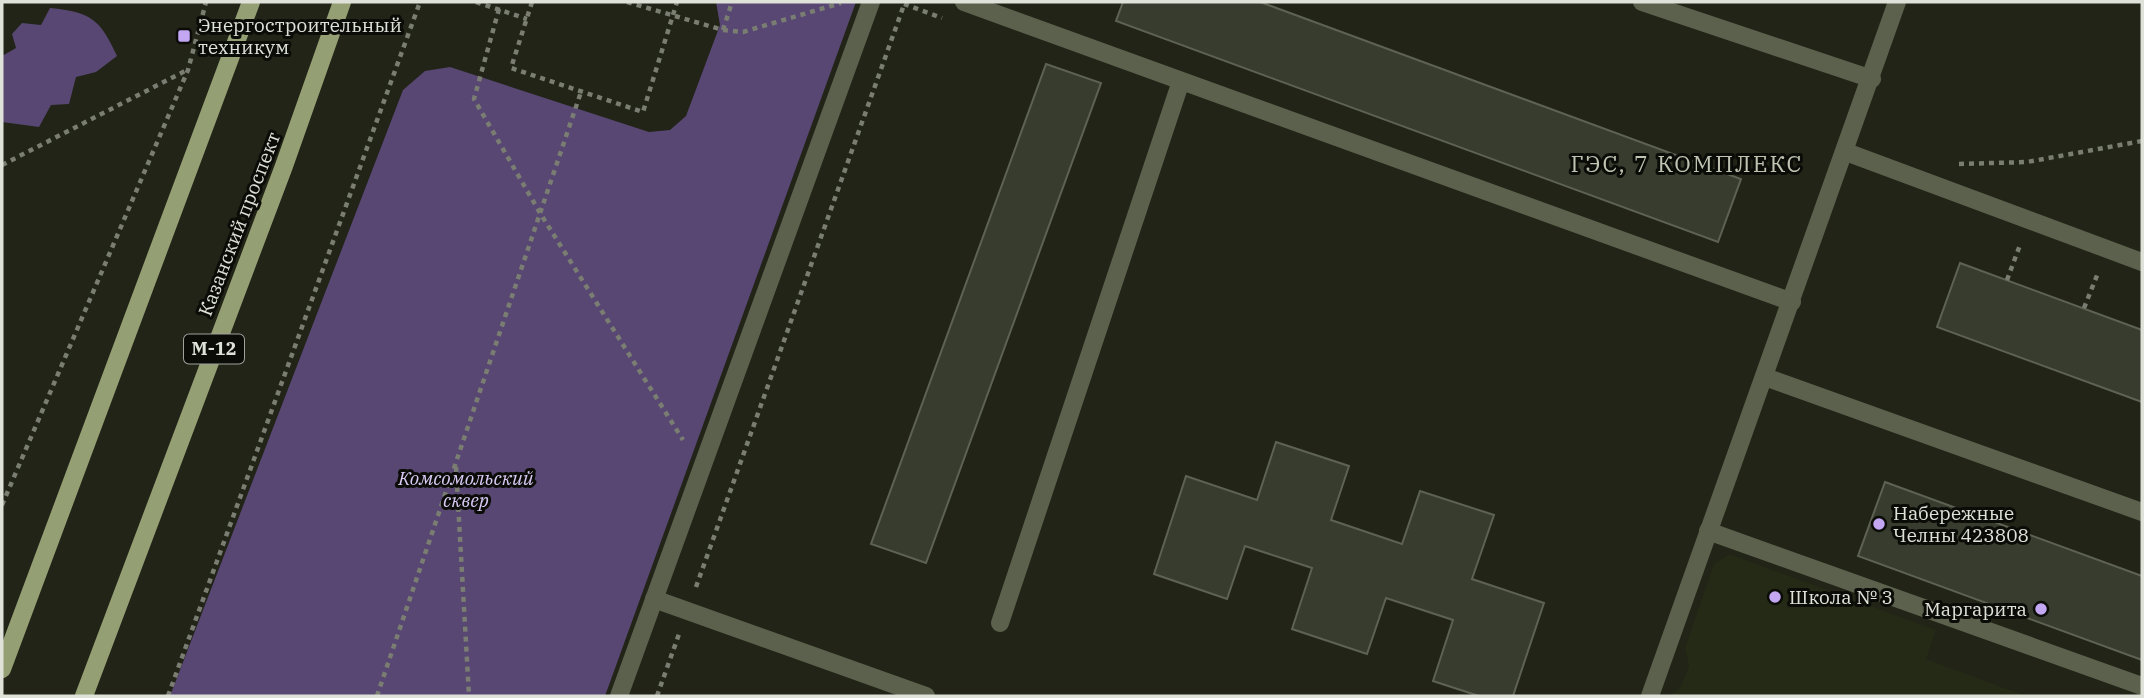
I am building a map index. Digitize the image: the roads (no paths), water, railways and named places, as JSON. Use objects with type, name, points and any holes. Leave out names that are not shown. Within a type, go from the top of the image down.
[{"type":"main road","points":[[2,669],[251,2]]},
{"type":"main road","name":"Казанский проспект","points":[[84,696],[284,166],[342,2]]},
{"type":"street","points":[[619,696],[871,2]]},
{"type":"street","points":[[964,2],[1792,302]]},
{"type":"street","points":[[1642,2],[1872,79]]},
{"type":"street","points":[[1650,696],[1898,2]]},
{"type":"street","points":[[1000,623],[1181,81]]},
{"type":"street","points":[[1846,152],[2142,262]]},
{"type":"street","points":[[1765,377],[2142,512]]},
{"type":"street","points":[[1708,531],[2142,686]]},
{"type":"street","points":[[654,599],[926,696]]},
{"type":"place","name":"Энергостроительный техникум","points":[[184,36]]},
{"type":"place","name":"Набережные Челны 423808","points":[[1879,524]]},
{"type":"place","name":"Школа № 3","points":[[1775,597]]},
{"type":"place","name":"Маргарита","points":[[2041,609]]},
{"type":"district","name":"ГЭС, 7 КОМПЛЕКС","points":[[1687,164]]},
{"type":"park label","name":"Комсомольский сквер","points":[[466,489]]}]
